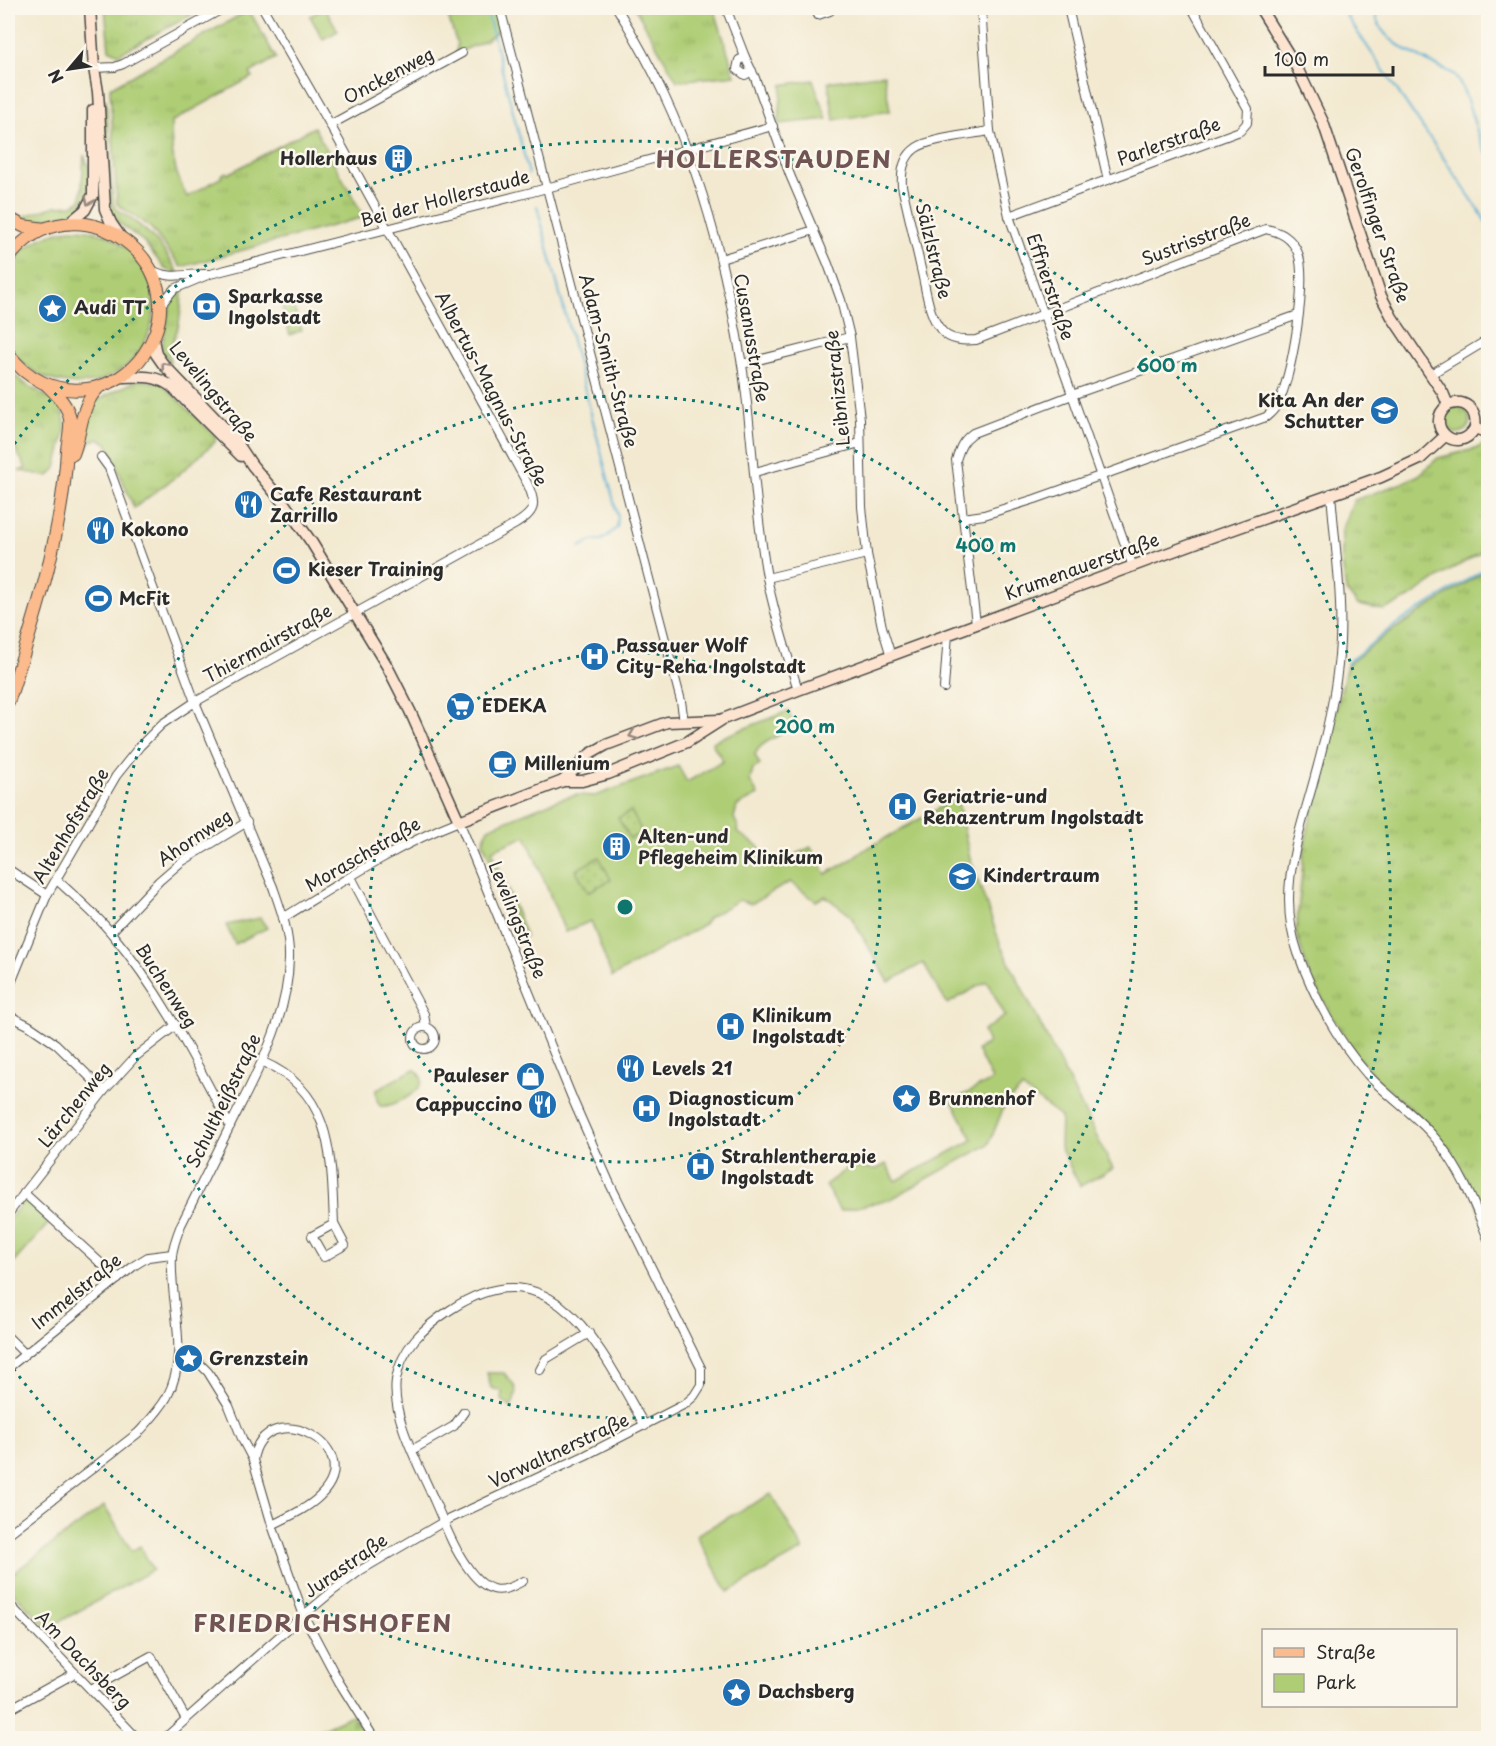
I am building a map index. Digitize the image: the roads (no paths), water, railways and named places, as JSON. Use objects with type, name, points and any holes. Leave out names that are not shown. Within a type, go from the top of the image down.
[{"type":"main road","points":[[8,218],[23,226],[46,229]]},
{"type":"main road","points":[[8,257],[26,240],[46,229],[68,224],[91,225],[106,229],[120,236],[137,250],[150,269],[156,284],[159,307],[153,339],[138,363],[120,378],[99,387],[76,390],[46,384],[32,378],[10,359]]},
{"type":"main road","points":[[8,247],[8,257]]},
{"type":"main road","points":[[8,703],[46,572],[61,510],[68,463],[70,420],[59,398],[46,384]]},
{"type":"main road","points":[[68,463],[75,450],[86,406],[99,387]]},
{"type":"street","points":[[90,8],[105,209],[120,236]]},
{"type":"street","points":[[94,68],[115,67],[123,64],[224,8]]},
{"type":"street","points":[[263,8],[387,230]]},
{"type":"street","name":"Adam-Smith-Straße","points":[[500,8],[678,690],[684,722]]},
{"type":"street","name":"Cusanusstraße","points":[[617,8],[665,96],[707,207],[721,259],[742,364],[755,472],[759,529],[767,578],[798,690]]},
{"type":"street","name":"Leibnizstraße","points":[[726,8],[744,57],[739,60],[737,69],[745,75],[752,70],[790,175],[841,300],[850,337],[860,419],[862,507],[867,554],[882,627],[891,656]]},
{"type":"street","points":[[815,8],[818,15],[830,11],[829,8]]},
{"type":"street","name":"Effnerstraße","points":[[981,8],[990,131],[1010,216],[1132,567]]},
{"type":"street","points":[[1068,8],[1108,180]]},
{"type":"street","name":"Parlerstraße","points":[[1010,216],[1240,131],[1247,123],[1248,109],[1192,8]]},
{"type":"street","name":"Gerolfinger Straße","points":[[1260,8],[1297,68],[1323,122],[1381,296],[1448,405]]},
{"type":"street","name":"Onckenweg","points":[[330,125],[462,53]]},
{"type":"street","points":[[68,224],[85,210],[93,195],[92,81],[94,68]]},
{"type":"street","name":"Bei der Hollerstaude","points":[[159,307],[174,289],[210,274],[547,188],[773,126]]},
{"type":"street","name":"Sälzlstraße","points":[[990,131],[916,148],[906,160],[901,171],[902,186],[930,305],[937,324],[943,332],[951,338],[965,341],[976,340],[1043,314]]},
{"type":"street","name":"Sustrisstraße","points":[[963,519],[1015,505],[1266,417],[1279,402],[1292,359],[1301,272],[1298,253],[1289,239],[1280,232],[1266,229],[1043,314]]},
{"type":"street","name":"Albertus-Magnus-Straße","points":[[356,612],[514,525],[527,516],[534,507],[534,497],[527,483],[387,230]]},
{"type":"street","points":[[721,259],[814,230]]},
{"type":"street","name":"Bei der Hollerstaude","points":[[150,269],[170,277],[210,274]]},
{"type":"street","points":[[976,623],[956,460],[965,439],[973,433],[1072,395],[1298,315]]},
{"type":"street","points":[[742,364],[850,337]]},
{"type":"street","name":"Levelingstraße","points":[[153,339],[156,354],[163,364],[234,438],[252,465],[295,519],[356,612],[410,711],[459,821],[573,1101],[609,1182],[701,1368],[701,1385],[685,1404]]},
{"type":"street","points":[[1431,374],[1484,342],[1488,342]]},
{"type":"street","name":"Levelingstraße","points":[[120,378],[147,376],[159,378],[171,386],[252,465]]},
{"type":"street","points":[[1459,402],[1470,407],[1476,416],[1475,428],[1468,437],[1450,439],[1445,436],[1440,427],[1439,417],[1448,405],[1459,402]]},
{"type":"street","points":[[1475,428],[1488,433]]},
{"type":"street","name":"Krumenauerstraße","points":[[459,821],[563,781],[595,778],[687,742],[723,719],[798,690],[1331,493],[1381,477],[1420,459],[1445,436]]},
{"type":"street","points":[[755,472],[860,443]]},
{"type":"street","name":"Schultheißstraße","points":[[8,1534],[138,1433],[156,1415],[173,1382],[178,1353],[172,1254],[181,1225],[263,1062],[276,1028],[290,958],[284,918],[247,822],[195,702],[109,468],[101,457]]},
{"type":"street","points":[[1331,493],[1340,605],[1339,663],[1316,774],[1291,860],[1288,888],[1289,916],[1302,962],[1315,994],[1340,1038],[1368,1075],[1424,1124],[1447,1153],[1465,1184],[1488,1239]]},
{"type":"street","points":[[767,578],[867,554]]},
{"type":"street","name":"Thiermairstraße","points":[[195,702],[356,612]]},
{"type":"street","points":[[944,688],[948,634]]},
{"type":"street","name":"Altenhofstraße","points":[[8,990],[47,896],[116,776],[140,746],[162,724],[195,702]]},
{"type":"street","name":"Krumenauerstraße","points":[[563,781],[586,759],[606,745],[667,722],[723,719]]},
{"type":"street","points":[[684,722],[688,735],[687,742]]},
{"type":"street","points":[[586,759],[587,769],[595,778]]},
{"type":"street","name":"Moraschstraße","points":[[284,918],[413,842],[459,821]]},
{"type":"street","name":"Ahornweg","points":[[111,932],[159,881],[181,862],[247,822]]},
{"type":"street","points":[[8,869],[47,896]]},
{"type":"street","points":[[351,877],[424,1014],[426,1027]]},
{"type":"street","name":"Buchenweg","points":[[56,879],[111,932],[145,977],[176,1025],[230,1126]]},
{"type":"street","points":[[8,1015],[57,1044],[104,1091]]},
{"type":"street","name":"Lärchenweg","points":[[8,1214],[104,1091],[135,1057],[176,1025]]},
{"type":"street","points":[[263,1062],[278,1068],[296,1083],[321,1120],[329,1143],[334,1224],[345,1245],[324,1257],[312,1236],[334,1224]]},
{"type":"street","points":[[24,1193],[118,1279]]},
{"type":"street","name":"Immelstraße","points":[[8,1368],[135,1265],[148,1257],[172,1254]]},
{"type":"street","points":[[523,1581],[510,1588],[493,1589],[479,1581],[466,1566],[451,1540],[412,1450],[402,1423],[397,1400],[396,1382],[400,1364],[410,1345],[423,1330],[468,1299],[496,1290],[525,1289],[539,1293],[565,1308],[589,1333],[645,1426]]},
{"type":"street","points":[[540,1370],[546,1359],[589,1333]]},
{"type":"street","points":[[8,1337],[25,1354]]},
{"type":"street","points":[[178,1353],[193,1357],[208,1372],[229,1406],[253,1460],[272,1525],[304,1616],[339,1682],[374,1738]]},
{"type":"street","name":"Vorwaltnerstraße","points":[[444,1522],[645,1426],[685,1404]]},
{"type":"street","points":[[412,1450],[454,1426],[464,1412]]},
{"type":"street","points":[[253,1460],[255,1448],[260,1440],[267,1434],[283,1429],[314,1434],[330,1453],[333,1471],[327,1488],[314,1502],[272,1525]]},
{"type":"street","name":"Jurastraße","points":[[165,1738],[304,1616],[362,1569],[444,1522]]},
{"type":"street","name":"Am Dachsberg","points":[[8,1603],[137,1738]]},
{"type":"street","points":[[91,1689],[151,1656],[186,1719]]},
{"type":"street","points":[[8,1710],[75,1673]]},
{"type":"waterway","points":[[486,8],[529,174]]},
{"type":"waterway","points":[[1341,8],[1488,226]]},
{"type":"waterway","points":[[1377,8],[1377,19],[1382,30],[1391,39],[1416,56],[1452,73],[1458,80],[1488,155]]},
{"type":"waterway","points":[[537,206],[618,517],[617,528],[602,540],[591,541],[580,547]]},
{"type":"waterway","points":[[1347,663],[1395,625],[1488,567]]},
{"type":"place","name":"Hollerhaus","points":[[398,159]]},
{"type":"place","name":"Sparkasse Ingolstadt","points":[[207,307]]},
{"type":"place","name":"Audi TT","points":[[53,308]]},
{"type":"place","name":"Kita An der Schutter","points":[[1385,411]]},
{"type":"place","name":"Cafe Restaurant Zarrillo","points":[[249,505]]},
{"type":"place","name":"Kokono","points":[[100,530]]},
{"type":"place","name":"Kieser Training","points":[[287,570]]},
{"type":"place","name":"McFit","points":[[98,599]]},
{"type":"place","name":"Passauer Wolf City-Reha Ingolstadt","points":[[595,656]]},
{"type":"place","name":"EDEKA","points":[[461,706]]},
{"type":"place","name":"Millenium","points":[[503,764]]},
{"type":"place","name":"Geriatrie-und Rehazentrum Ingolstadt","points":[[902,807]]},
{"type":"place","name":"Alten-und Pflegeheim Klinikum","points":[[617,847]]},
{"type":"place","name":"Kindertraum","points":[[962,876]]},
{"type":"place","name":"Klinikum Ingolstadt","points":[[731,1026]]},
{"type":"place","name":"Levels 21","points":[[631,1069]]},
{"type":"place","name":"Pauleser","points":[[530,1076]]},
{"type":"place","name":"Brunnenhof","points":[[907,1099]]},
{"type":"place","name":"Cappuccino","points":[[543,1105]]},
{"type":"place","name":"Diagnosticum Ingolstadt","points":[[647,1109]]},
{"type":"place","name":"Strahlentherapie Ingolstadt","points":[[700,1167]]},
{"type":"place","name":"Grenzstein","points":[[188,1359]]},
{"type":"place","name":"Dachsberg","points":[[737,1692]]},
{"type":"district","name":"HOLLERSTAUDEN","points":[[774,160]]},
{"type":"district","name":"FRIEDRICHSHOFEN","points":[[323,1624]]}]
